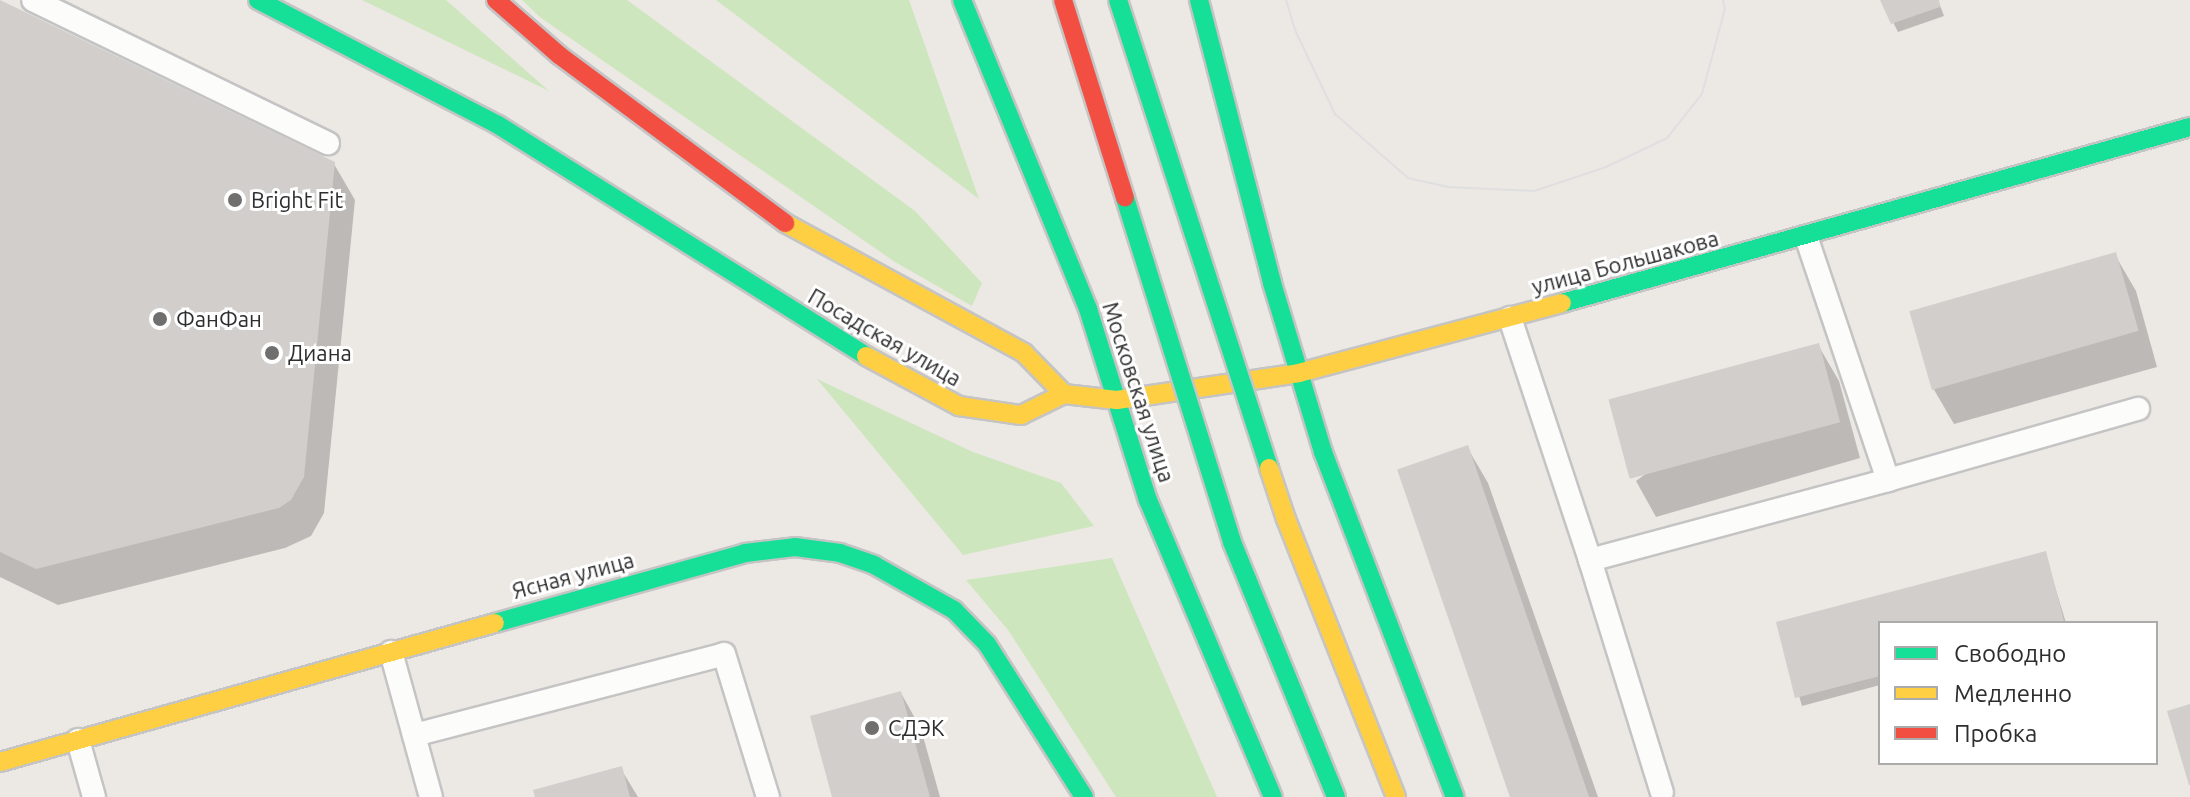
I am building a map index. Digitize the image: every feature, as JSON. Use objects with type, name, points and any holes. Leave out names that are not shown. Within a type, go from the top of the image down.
[{"type":"street","name":"Посадская улица","points":[[258,0],[498,125],[845,344],[959,406],[1021,415],[1064,394]]},
{"type":"street","points":[[496,0],[559,55],[770,215],[1024,353],[1064,394]]},
{"type":"street","name":"Московская улица","points":[[962,0],[1071,267],[1148,500],[1273,797]]},
{"type":"street","name":"Московская улица","points":[[1063,0],[1232,542],[1336,797]]},
{"type":"street","points":[[1118,0],[1286,519],[1396,797]]},
{"type":"street","points":[[1199,0],[1272,283],[1323,452],[1455,797]]},
{"type":"street","name":"улица Большакова","points":[[1064,394],[1117,400],[1299,373],[1806,237],[2190,127]]},
{"type":"street","name":"Ясная улица","points":[[0,762],[745,553],[795,547],[840,553],[874,565],[929,593],[974,629],[1073,777]]},
{"type":"street","points":[[1244,730],[1255,797]]},
{"type":"street","points":[[1073,777],[1084,797]]},
{"type":"street","points":[[1073,777],[1091,797]]},
{"type":"lane","points":[[33,0],[328,143]]},
{"type":"lane","points":[[1806,237],[1888,480]]},
{"type":"lane","points":[[1510,318],[1662,792]]},
{"type":"lane","points":[[1590,560],[2138,409]]},
{"type":"lane","points":[[391,652],[431,797]]},
{"type":"lane","points":[[414,735],[724,654],[768,797]]},
{"type":"lane","points":[[78,740],[94,797]]},
{"type":"green space","points":[[362,0],[446,0],[549,91]]},
{"type":"green space","points":[[522,0],[627,0],[915,211],[982,283],[972,306],[895,262],[541,18]]},
{"type":"green space","points":[[716,0],[909,0],[979,199]]},
{"type":"green space","points":[[817,379],[973,452],[1061,483],[1094,526],[963,555]]},
{"type":"green space","points":[[1112,558],[1217,797],[1116,797],[1008,630],[966,580]]},
{"type":"building","name":"ФанФан","points":[[0,0],[335,162],[304,477],[291,500],[279,508],[36,569],[0,552]]},
{"type":"building","points":[[1880,0],[1939,0],[1940,7],[1891,24]]},
{"type":"building","points":[[2116,252],[2139,331],[1932,390],[1909,311]]},
{"type":"building","points":[[1819,343],[1840,422],[1630,479],[1608,399]]},
{"type":"building","points":[[1468,445],[1589,797],[1510,797],[1397,469]]},
{"type":"building","points":[[2046,551],[2064,621],[1878,621],[1878,677],[1795,698],[1776,622]]},
{"type":"building","points":[[901,691],[930,797],[832,797],[810,716]]},
{"type":"building","points":[[2190,704],[2190,785],[2189,785],[2167,711]]},
{"type":"building","points":[[622,766],[630,797],[535,797],[533,790]]},
{"type":"tram line","points":[[1286,0],[1296,32],[1335,114],[1408,178],[1448,187],[1534,191],[1606,167],[1667,138],[1702,94],[1725,9],[1723,0]]},
{"type":"traffic: fast","points":[[258,0],[498,125],[866,356]]},
{"type":"traffic: fast","points":[[962,0],[1088,309],[1148,500],[1273,797]]},
{"type":"traffic: fast","points":[[1118,0],[1269,468]]},
{"type":"traffic: fast","points":[[1199,0],[1272,283],[1323,452],[1455,797]]},
{"type":"traffic: fast","points":[[1562,303],[2190,127]]},
{"type":"traffic: fast","points":[[1125,198],[1232,542],[1336,797]]},
{"type":"traffic: fast","points":[[495,623],[745,553],[795,547],[840,553],[874,565],[954,610],[987,644],[1084,797]]},
{"type":"traffic: slow","points":[[785,223],[1024,353],[1064,394]]},
{"type":"traffic: slow","points":[[1064,394],[1117,400],[1299,373],[1562,303]]},
{"type":"traffic: slow","points":[[866,356],[959,406],[1021,415],[1064,394]]},
{"type":"traffic: slow","points":[[1269,468],[1286,519],[1396,797]]},
{"type":"traffic: slow","points":[[0,762],[495,623]]},
{"type":"traffic: jam","points":[[496,0],[559,55],[785,223]]},
{"type":"traffic: jam","points":[[1063,0],[1125,198]]},
{"type":"place","name":"Bright Fit","points":[[235,200]]},
{"type":"place","name":"ФанФан","points":[[160,319]]},
{"type":"place","name":"Диана","points":[[272,353]]},
{"type":"place","name":"СДЭК","points":[[872,728]]}]
